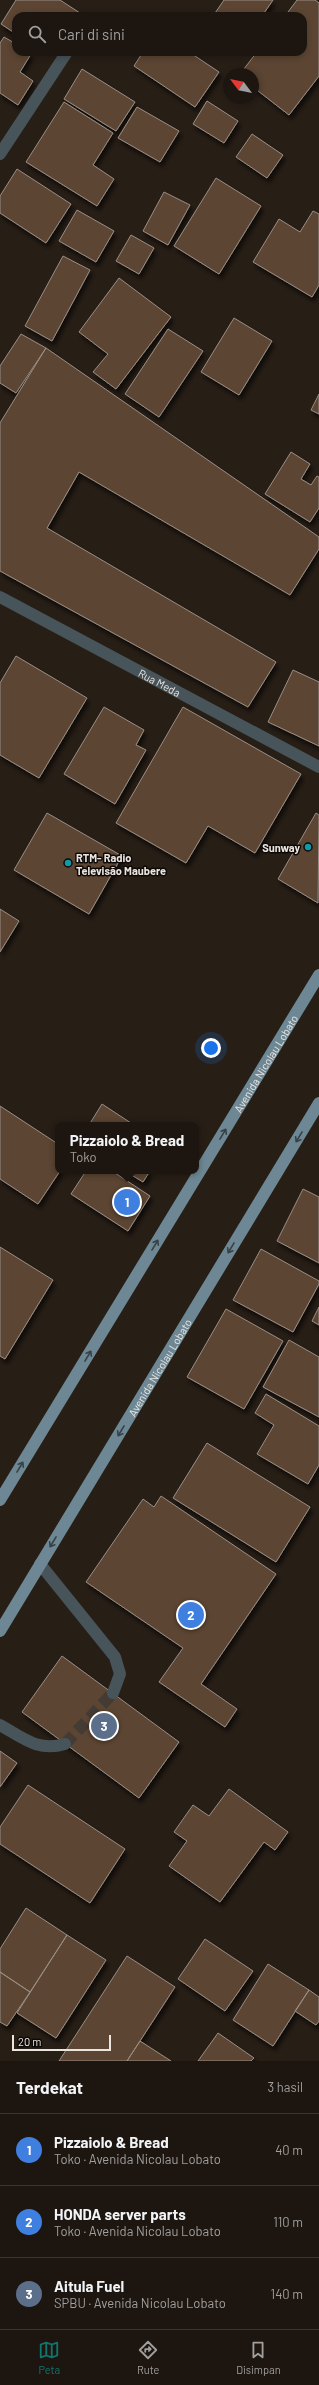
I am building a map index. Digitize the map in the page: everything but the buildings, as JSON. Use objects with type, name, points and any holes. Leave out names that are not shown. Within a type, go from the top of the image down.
[{"type":"main road","name":"Avenida Nicolau Lobato","points":[[199,1172],[319,975]]},
{"type":"main road","name":"Avenida Nicolau Lobato","points":[[0,1631],[319,1104]]},
{"type":"main road","name":"Avenida Nicolau Lobato","points":[[0,1500],[198,1174]]},
{"type":"street","points":[[0,154],[64,56]]},
{"type":"street","name":"Rua Meda","points":[[0,598],[319,767]]},
{"type":"street","points":[[40,1564],[115,1657],[120,1674],[113,1693]]},
{"type":"street","points":[[0,1725],[38,1746],[52,1748],[65,1744]]},
{"type":"tunnel","points":[[65,1744],[113,1693]]},
{"type":"place","name":"Sunway","points":[[308,847]]},
{"type":"place","name":"RTM- Radio Televisão Maubere","points":[[68,863]]},
{"type":"place","name":"Pizzaiolo & Bread","points":[[127,1202]]},
{"type":"place","name":"HONDA server parts","points":[[191,1615]]},
{"type":"place","name":"Aitula Fuel","points":[[104,1726]]}]
